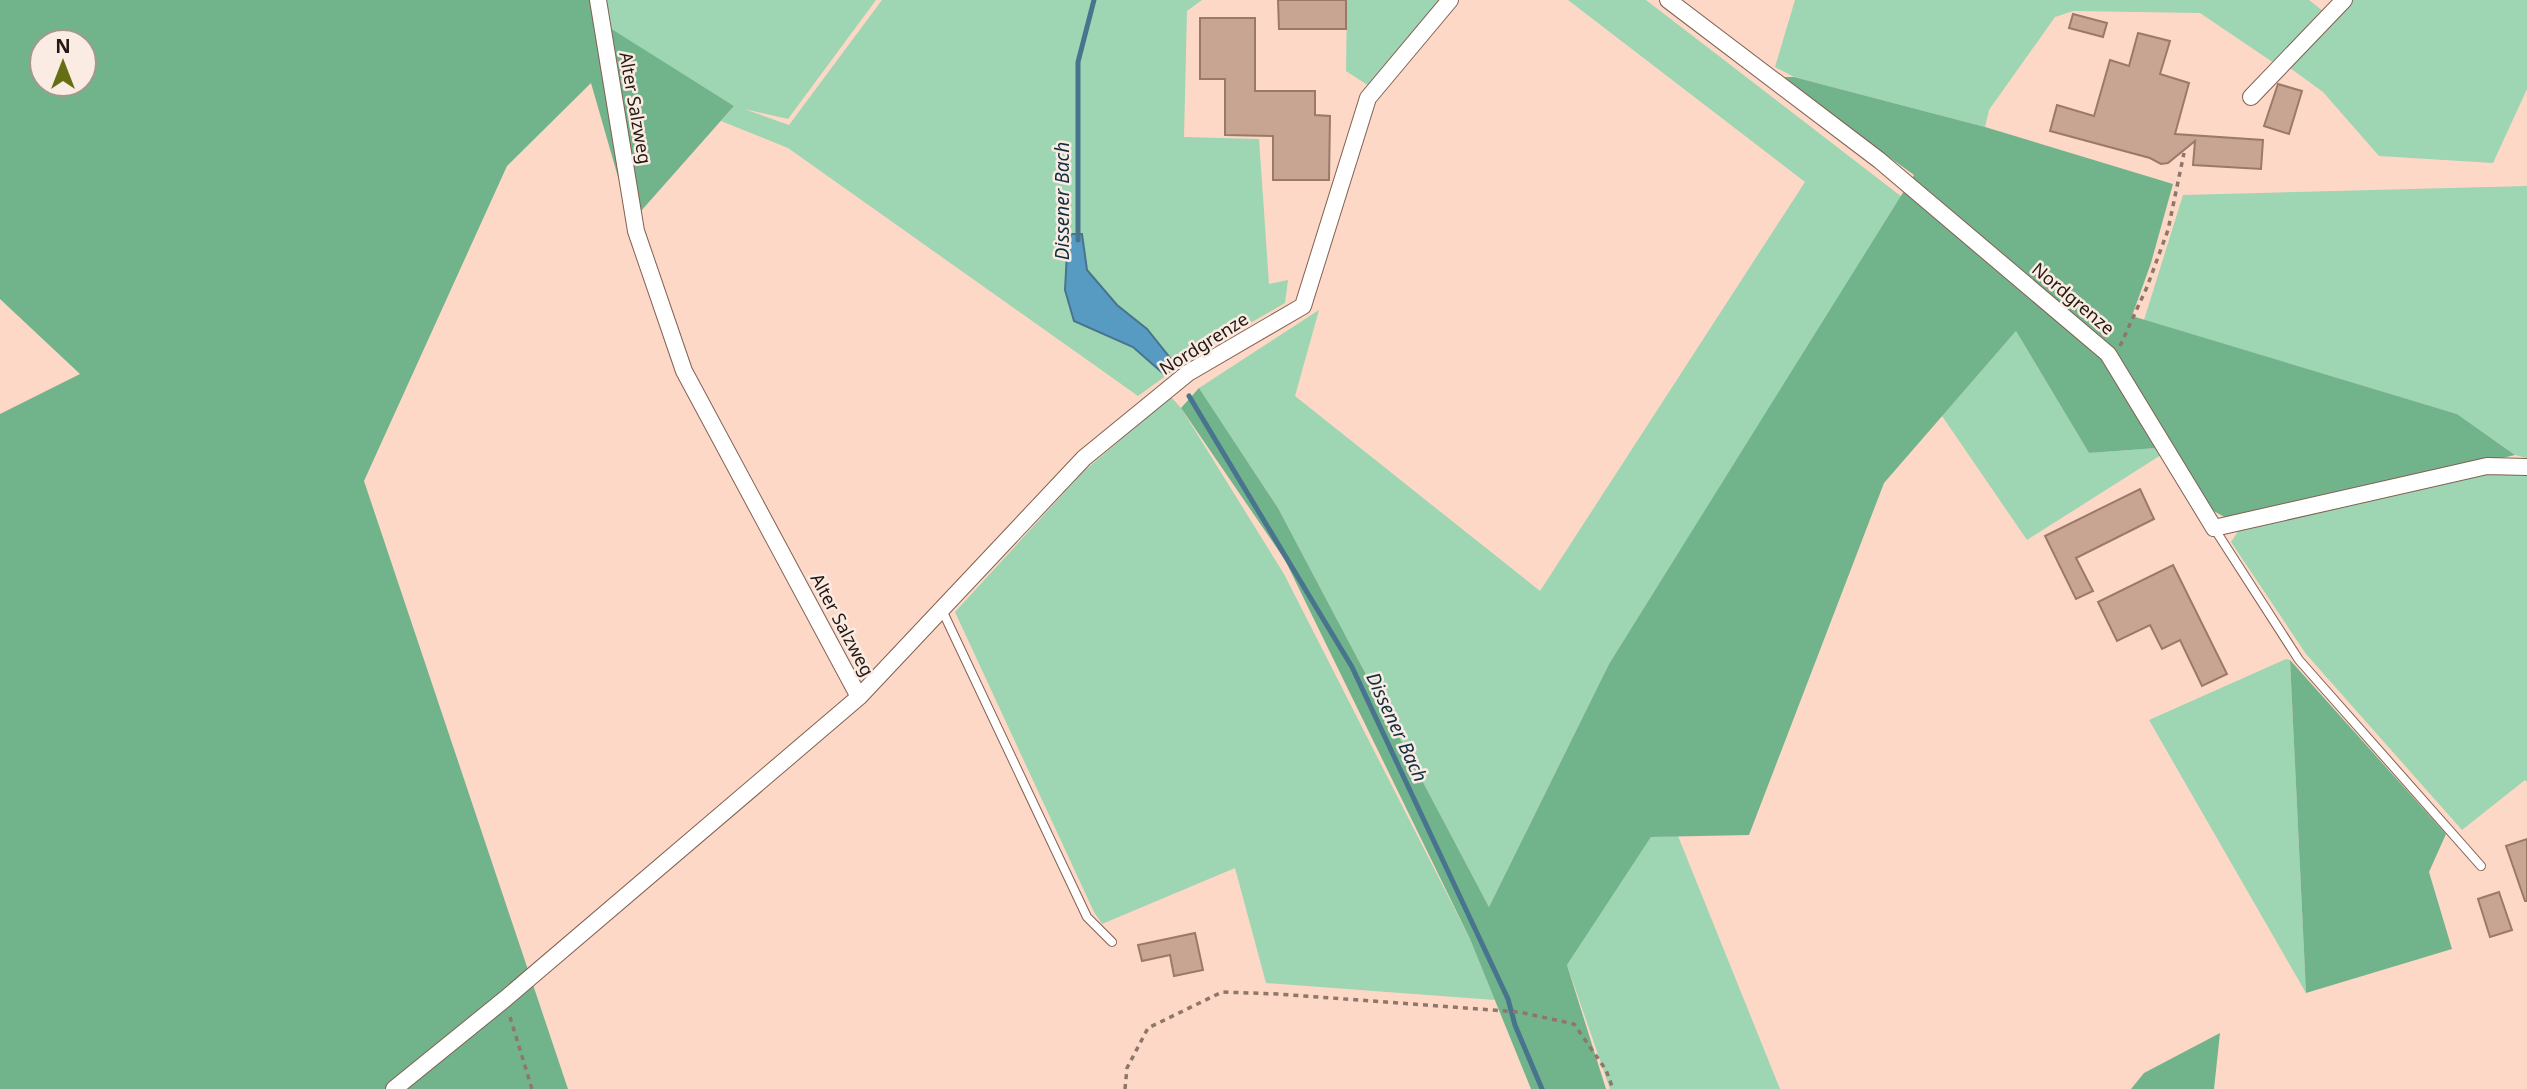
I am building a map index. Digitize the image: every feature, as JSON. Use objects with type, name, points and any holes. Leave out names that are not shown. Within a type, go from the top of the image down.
[{"type":"street","name":"Alter Salzweg","points":[[394,1089],[505,999],[859,697],[684,371],[636,231],[598,0]]},
{"type":"street","name":"Nordgrenze","points":[[859,697],[1094,450],[1188,373],[1303,306],[1368,99],[1450,0]]},
{"type":"street","name":"Nordgrenze","points":[[1668,0],[1879,160],[2108,354],[2214,528]]},
{"type":"street","points":[[2251,97],[2344,0]]},
{"type":"street","points":[[2214,528],[2487,466],[2527,467]]},
{"type":"lane","points":[[2214,528],[2299,660],[2482,866]]},
{"type":"lane","points":[[942,610],[1087,917],[1112,942]]},
{"type":"path","points":[[2113,362],[2147,288],[2168,230],[2184,153]]},
{"type":"path","points":[[1125,1089],[1127,1068],[1148,1028],[1222,992],[1519,1012],[1574,1024],[1606,1070],[1613,1089]]},
{"type":"path","points":[[505,999],[532,1089]]},
{"type":"green space","points":[[0,0],[591,0],[594,18],[734,106],[641,211],[620,184],[591,83],[507,166],[364,481],[568,1089],[0,1089],[0,414],[80,374],[0,299]]},
{"type":"green space","points":[[606,0],[876,0],[788,119],[744,109],[789,125],[882,0],[1202,0],[1187,11],[1184,137],[1259,139],[1269,284],[1288,280],[1285,303],[1193,356],[1138,396],[788,148],[721,121],[734,106],[609,28]]},
{"type":"green space","points":[[1347,0],[1442,0],[1369,86],[1346,71]]},
{"type":"green space","points":[[1568,0],[1646,0],[1902,197],[1609,664],[1489,907],[1278,508],[1199,388],[1319,310],[1295,396],[1540,591],[1805,182]]},
{"type":"green space","points":[[1795,0],[2309,0],[2323,11],[2274,63],[2200,13],[2073,11],[2055,17],[1989,110],[1985,127],[1794,77],[1775,67]]},
{"type":"green space","points":[[2349,0],[2527,0],[2527,89],[2493,163],[2379,156],[2323,92],[2290,68]]},
{"type":"green space","points":[[1778,77],[1794,77],[1985,127],[2173,184],[2151,263],[2132,316],[2457,414],[2515,455],[2232,521],[2208,508],[2157,448],[2089,453],[2016,331],[1884,483],[1749,835],[1651,837],[1567,965],[1606,1089],[1531,1089],[1470,939],[1285,560],[1181,408],[1199,388],[1278,508],[1489,907],[1609,664],[1914,175]]},
{"type":"green space","points":[[2527,186],[2527,458],[2515,455],[2457,414],[2144,320],[2183,195]]},
{"type":"green space","points":[[2016,331],[2089,453],[2157,448],[2161,455],[2027,540],[1942,416]]},
{"type":"green space","points":[[1171,397],[1181,408],[1284,574],[1470,939],[1495,1000],[1266,983],[1235,868],[1102,924],[1094,912],[955,612],[1084,471]]},
{"type":"green space","points":[[2486,475],[2527,475],[2527,782],[2525,780],[2462,830],[2306,654],[2231,542],[2239,530]]},
{"type":"green space","points":[[2286,659],[2290,660],[2306,993],[2149,720]]},
{"type":"green space","points":[[2290,660],[2446,834],[2429,872],[2452,949],[2306,993]]},
{"type":"green space","points":[[1678,836],[1780,1089],[1610,1089],[1567,965],[1651,837]]},
{"type":"green space","points":[[2220,1033],[2214,1089],[2131,1089],[2144,1073]]},
{"type":"water","points":[[1068,234],[1082,234],[1087,270],[1117,305],[1147,329],[1175,364],[1166,376],[1133,347],[1074,321],[1065,290]]},
{"type":"building","points":[[1278,0],[1346,0],[1346,29],[1279,29]]},
{"type":"building","points":[[2073,14],[2107,23],[2103,37],[2069,28]]},
{"type":"building","points":[[1200,18],[1255,18],[1255,91],[1315,91],[1315,115],[1330,116],[1329,180],[1273,180],[1273,136],[1225,135],[1225,79],[1200,79]]},
{"type":"building","points":[[2138,33],[2170,41],[2160,74],[2189,83],[2175,134],[2263,140],[2261,169],[2193,165],[2195,141],[2168,163],[2161,164],[2150,158],[2050,131],[2057,105],[2094,116],[2110,60],[2129,66]]},
{"type":"building","points":[[2278,84],[2302,91],[2289,134],[2264,126]]},
{"type":"building","points":[[2140,489],[2154,519],[2076,558],[2093,591],[2076,599],[2045,536]]},
{"type":"building","points":[[2173,565],[2227,674],[2202,686],[2180,640],[2162,649],[2150,625],[2117,641],[2098,602]]},
{"type":"building","points":[[2527,839],[2527,901],[2525,901],[2506,846]]},
{"type":"building","points":[[2499,892],[2512,930],[2490,937],[2478,899]]},
{"type":"building","points":[[1195,933],[1203,970],[1174,976],[1170,955],[1142,961],[1138,945]]},
{"type":"waterway","name":"Dissener Bach","points":[[1078,240],[1078,62],[1094,0]]},
{"type":"waterway","name":"Dissener Bach","points":[[1189,396],[1352,667],[1508,999],[1515,1025],[1542,1089]]}]
